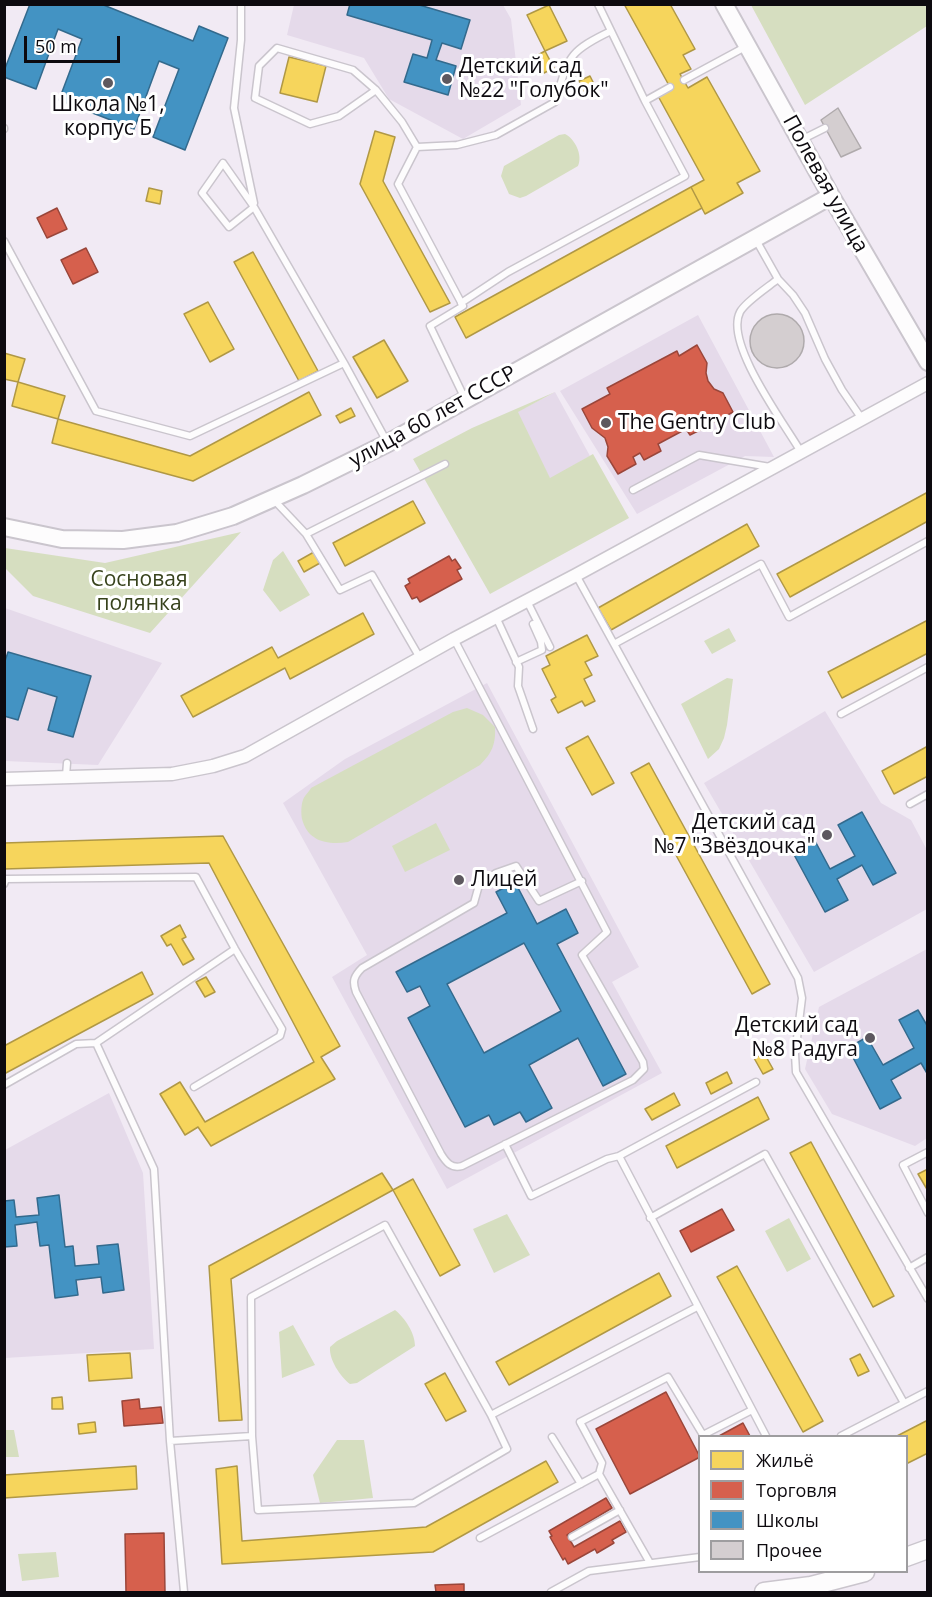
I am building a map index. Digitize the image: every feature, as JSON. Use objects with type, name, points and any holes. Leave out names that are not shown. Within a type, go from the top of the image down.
[{"type":"main road","points":[[908,1556],[927,1549]]},
{"type":"main road","points":[[764,1593],[811,1586],[856,1573]]},
{"type":"street","name":"Полевая улица","points":[[724,4],[927,362]]},
{"type":"street","name":"улица 60 лет СССР","points":[[4,527],[62,539],[123,540],[177,532],[233,516],[388,443],[831,196]]},
{"type":"street","points":[[4,778],[67,770],[172,774],[213,766],[245,756],[454,639],[927,383]]},
{"type":"lane","points":[[241,4],[241,40],[234,108],[254,207]]},
{"type":"lane","points":[[461,303],[508,272],[685,177],[598,4]]},
{"type":"lane","points":[[417,147],[457,145],[496,135],[555,102],[567,62],[582,45],[611,31]]},
{"type":"lane","points":[[684,80],[747,45]]},
{"type":"lane","points":[[376,90],[339,116],[310,124],[255,98],[260,66],[277,48],[353,70],[376,90],[402,122],[417,147]]},
{"type":"lane","points":[[645,101],[670,87]]},
{"type":"lane","points":[[800,140],[825,128]]},
{"type":"lane","points":[[417,147],[398,184],[463,306],[430,326],[465,399]]},
{"type":"lane","points":[[254,207],[229,227],[202,193],[223,163],[254,207],[388,443]]},
{"type":"lane","points":[[755,238],[778,279],[805,313],[825,359],[842,390],[862,419]]},
{"type":"lane","points":[[4,241],[96,411],[190,436],[344,363]]},
{"type":"lane","points":[[778,279],[741,310],[736,323],[744,358],[801,452]]},
{"type":"lane","points":[[633,490],[699,455],[772,467]]},
{"type":"lane","points":[[306,534],[445,464]]},
{"type":"lane","points":[[273,499],[306,534],[339,590],[372,575],[420,659]]},
{"type":"lane","points":[[614,644],[761,564],[789,617],[927,541]]},
{"type":"lane","points":[[576,575],[798,978],[802,998],[795,1054],[796,1072],[927,1299]]},
{"type":"lane","points":[[527,601],[550,647]]},
{"type":"lane","points":[[496,617],[519,667],[518,686],[533,729]]},
{"type":"lane","points":[[516,662],[542,650],[533,624]]},
{"type":"lane","points":[[454,639],[582,881],[607,932],[582,955],[643,1062],[644,1069],[633,1080],[505,1144],[457,1167],[449,1165],[356,992],[353,982],[357,973],[474,903],[479,885],[496,873],[516,866],[539,901],[582,881]]},
{"type":"lane","points":[[841,714],[927,667]]},
{"type":"lane","points":[[910,804],[927,794]]},
{"type":"lane","points":[[4,884],[6,879],[196,877],[282,1029],[280,1036],[194,1087]]},
{"type":"lane","points":[[4,1085],[76,1044],[96,1043],[235,949]]},
{"type":"lane","points":[[96,1043],[154,1169],[170,1441],[184,1593]]},
{"type":"lane","points":[[505,1144],[531,1196],[608,1159],[619,1156],[756,1082]]},
{"type":"lane","points":[[927,1152],[903,1166],[927,1213]]},
{"type":"lane","points":[[650,1218],[765,1154],[904,1403]]},
{"type":"lane","points":[[619,1156],[765,1435]]},
{"type":"lane","points":[[385,1225],[491,1415],[507,1449],[414,1503],[258,1510],[252,1436],[251,1297],[385,1225]]},
{"type":"lane","points":[[909,1268],[927,1257]]},
{"type":"lane","points":[[491,1415],[697,1307]]},
{"type":"lane","points":[[650,1563],[599,1474],[602,1463],[580,1422],[668,1377],[702,1435],[752,1410]]},
{"type":"lane","points":[[845,1435],[927,1391]]},
{"type":"lane","points":[[170,1441],[252,1436]]},
{"type":"lane","points":[[552,1437],[581,1484]]},
{"type":"lane","points":[[480,1539],[599,1474]]},
{"type":"lane","points":[[572,1537],[620,1510]]},
{"type":"lane","points":[[908,1556],[927,1542]]},
{"type":"lane","points":[[551,1593],[590,1571],[698,1557]]},
{"type":"shaded area","name":"Детский сад №22 \"Голубок\"","points":[[294,5],[503,5],[511,19],[521,105],[463,139],[389,99],[364,58],[287,35]]},
{"type":"shaded area","points":[[698,315],[774,457],[745,456],[637,514],[560,391]]},
{"type":"shaded area","points":[[555,392],[590,456],[550,479],[517,412]]},
{"type":"shaded area","points":[[5,608],[162,663],[98,765],[5,761]]},
{"type":"shaded area","name":"Лицей","points":[[487,683],[639,967],[612,982],[662,1073],[447,1189],[332,977],[367,955],[283,803],[345,759]]},
{"type":"shaded area","name":"Детский сад №7 \"Звёздочка\"","points":[[825,711],[881,803],[911,820],[927,850],[927,909],[814,972],[704,783]]},
{"type":"shaded area","name":"Детский сад №8 Радуга","points":[[927,949],[927,1138],[915,1146],[832,1114],[805,1069],[819,1007]]},
{"type":"shaded area","points":[[109,1093],[143,1173],[154,1349],[5,1358],[5,1150]]},
{"type":"green space","points":[[751,5],[927,5],[927,26],[805,105]]},
{"type":"green space","points":[[565,134],[577,148],[578,166],[526,196],[520,198],[509,194],[501,176],[504,166],[559,135]]},
{"type":"green space","points":[[555,392],[518,412],[550,478],[593,454],[629,518],[490,594],[413,459],[472,428]]},
{"type":"green space","name":"Сосновая полянка","points":[[241,532],[150,633],[33,596],[5,568],[5,548],[105,563]]},
{"type":"green space","points":[[283,551],[310,595],[280,612],[263,590],[273,560]]},
{"type":"green space","points":[[729,628],[736,641],[712,654],[704,641]]},
{"type":"green space","points":[[727,678],[733,679],[724,738],[719,749],[708,759],[681,704]]},
{"type":"green space","points":[[467,708],[483,715],[495,727],[492,748],[480,765],[348,842],[326,842],[309,833],[302,819],[301,810],[304,798],[311,788],[453,712]]},
{"type":"green space","points":[[436,823],[450,850],[405,872],[392,846]]},
{"type":"green space","points":[[507,1214],[530,1255],[494,1273],[473,1229]]},
{"type":"green space","points":[[789,1218],[811,1259],[787,1272],[765,1231]]},
{"type":"green space","points":[[395,1310],[409,1326],[415,1346],[357,1383],[350,1384],[336,1367],[331,1357],[330,1347]]},
{"type":"green space","points":[[293,1325],[315,1365],[282,1378],[279,1332]]},
{"type":"green space","points":[[5,1430],[14,1430],[19,1457],[5,1457]]},
{"type":"green space","points":[[337,1440],[364,1440],[373,1498],[320,1503],[313,1475]]},
{"type":"green space","points":[[56,1552],[59,1577],[22,1581],[18,1554]]},
{"type":"building: Жильё","points":[[624,4],[670,4],[695,49],[683,55],[691,69],[680,74],[688,88],[707,77],[760,171],[737,183],[743,193],[705,214],[691,187],[704,180],[658,96],[671,89]]},
{"type":"building: Жильё","points":[[549,5],[567,41],[545,51],[527,15]]},
{"type":"building: Жильё","points":[[545,51],[554,68],[544,73],[536,56]]},
{"type":"building: Жильё","points":[[289,57],[326,66],[317,102],[280,93]]},
{"type":"building: Жильё","points":[[590,76],[596,88],[585,93],[579,81]]},
{"type":"building: Жильё","points":[[375,131],[395,137],[383,181],[450,303],[430,312],[360,184]]},
{"type":"building: Жильё","points":[[691,187],[702,208],[466,338],[455,317]]},
{"type":"building: Жильё","points":[[149,188],[162,191],[160,204],[146,201]]},
{"type":"building: Жильё","points":[[253,252],[318,371],[299,381],[234,262]]},
{"type":"building: Жильё","points":[[208,302],[234,349],[210,362],[184,314]]},
{"type":"building: Жильё","points":[[384,340],[408,381],[377,398],[353,357]]},
{"type":"building: Жильё","points":[[4,353],[25,359],[18,382],[4,379]]},
{"type":"building: Жильё","points":[[18,382],[65,396],[58,419],[12,406]]},
{"type":"building: Жильё","points":[[309,392],[321,415],[193,481],[52,443],[58,419],[190,456]]},
{"type":"building: Жильё","points":[[351,408],[355,416],[340,423],[336,416]]},
{"type":"building: Жильё","points":[[928,492],[928,521],[790,597],[777,574]]},
{"type":"building: Жильё","points":[[413,501],[425,523],[345,566],[333,543]]},
{"type":"building: Жильё","points":[[747,524],[759,546],[611,630],[598,608]]},
{"type":"building: Жильё","points":[[314,552],[320,563],[304,572],[298,561]]},
{"type":"building: Жильё","points":[[363,613],[374,634],[290,679],[285,668],[193,717],[181,696],[272,647],[278,658]]},
{"type":"building: Жильё","points":[[928,620],[928,653],[842,698],[828,672]]},
{"type":"building: Жильё","points":[[587,635],[598,656],[585,662],[592,675],[584,679],[595,701],[585,706],[582,701],[558,713],[551,700],[556,697],[542,669],[550,665],[546,656]]},
{"type":"building: Жильё","points":[[588,736],[614,783],[592,795],[566,748]]},
{"type":"building: Жильё","points":[[928,746],[928,776],[894,794],[882,771]]},
{"type":"building: Жильё","points":[[649,763],[770,984],[752,994],[631,773]]},
{"type":"building: Жильё","points":[[223,836],[340,1046],[321,1057],[335,1079],[211,1146],[198,1127],[185,1135],[160,1094],[180,1082],[205,1122],[314,1062],[209,863],[4,869],[4,843]]},
{"type":"building: Жильё","points":[[180,925],[186,937],[182,939],[194,959],[183,965],[171,944],[167,946],[161,936]]},
{"type":"building: Жильё","points":[[142,972],[153,994],[4,1074],[4,1046]]},
{"type":"building: Жильё","points":[[206,977],[215,992],[205,997],[196,982]]},
{"type":"building: Жильё","points":[[764,1053],[773,1069],[763,1074],[754,1058]]},
{"type":"building: Жильё","points":[[727,1072],[732,1083],[711,1094],[706,1083]]},
{"type":"building: Жильё","points":[[674,1093],[680,1105],[652,1120],[645,1109]]},
{"type":"building: Жильё","points":[[758,1097],[769,1119],[677,1168],[666,1146]]},
{"type":"building: Жильё","points":[[811,1142],[894,1296],[873,1307],[790,1153]]},
{"type":"building: Жильё","points":[[928,1169],[928,1191],[918,1174]]},
{"type":"building: Жильё","points":[[382,1173],[393,1190],[231,1279],[242,1420],[219,1421],[209,1266]]},
{"type":"building: Жильё","points":[[413,1179],[460,1265],[440,1276],[393,1190]]},
{"type":"building: Жильё","points":[[737,1266],[823,1421],[803,1432],[717,1277]]},
{"type":"building: Жильё","points":[[659,1273],[671,1296],[509,1385],[496,1362]]},
{"type":"building: Жильё","points":[[130,1353],[132,1378],[89,1381],[87,1355]]},
{"type":"building: Жильё","points":[[860,1354],[869,1371],[858,1376],[850,1359]]},
{"type":"building: Жильё","points":[[445,1373],[466,1411],[446,1421],[425,1384]]},
{"type":"building: Жильё","points":[[62,1397],[63,1409],[52,1409],[52,1398]]},
{"type":"building: Жильё","points":[[928,1420],[928,1453],[908,1463],[908,1435],[899,1435]]},
{"type":"building: Жильё","points":[[95,1422],[96,1432],[79,1434],[78,1424]]},
{"type":"building: Жильё","points":[[546,1461],[558,1482],[433,1552],[222,1564],[216,1469],[237,1466],[242,1541],[426,1527]]},
{"type":"building: Жильё","points":[[136,1466],[137,1489],[4,1498],[4,1475]]},
{"type":"building: Торговля","points":[[57,208],[67,229],[47,238],[37,218]]},
{"type":"building: Торговля","points":[[86,248],[98,272],[73,284],[61,260]]},
{"type":"building: Торговля","points":[[697,345],[707,363],[708,381],[714,389],[723,393],[733,412],[715,422],[711,415],[703,420],[706,427],[690,435],[686,429],[658,444],[661,451],[644,460],[640,453],[633,457],[636,464],[618,474],[607,456],[608,447],[605,438],[592,428],[582,409],[610,394],[607,388],[677,351],[679,356]]},
{"type":"building: Торговля","points":[[449,556],[452,561],[455,559],[461,568],[457,570],[462,579],[420,602],[417,597],[412,599],[405,586],[410,583],[408,579]]},
{"type":"building: Торговля","points":[[722,1209],[734,1230],[691,1252],[680,1231]]},
{"type":"building: Торговля","points":[[666,1392],[698,1453],[698,1458],[630,1494],[596,1429]]},
{"type":"building: Торговля","points":[[139,1399],[140,1409],[161,1407],[163,1423],[124,1426],[122,1401]]},
{"type":"building: Торговля","points":[[743,1423],[749,1435],[721,1435]]},
{"type":"building: Торговля","points":[[606,1498],[612,1508],[567,1535],[574,1547],[620,1521],[626,1532],[612,1540],[614,1543],[597,1553],[595,1549],[568,1564],[565,1558],[563,1560],[549,1531]]},
{"type":"building: Торговля","points":[[164,1533],[165,1592],[126,1592],[125,1534]]},
{"type":"building: Торговля","points":[[464,1584],[464,1592],[436,1592],[435,1585]]},
{"type":"building: Школы","name":"Школа №1, корпус Б","points":[[30,4],[101,4],[193,41],[199,26],[228,38],[185,150],[153,137],[179,69],[159,61],[134,129],[59,100],[82,39],[58,29],[36,89],[4,77],[4,71]]},
{"type":"building: Школы","points":[[350,4],[416,4],[470,20],[461,49],[442,43],[436,60],[456,66],[448,95],[404,82],[413,54],[427,58],[432,40],[347,15]]},
{"type":"building: Школы","points":[[8,652],[91,676],[73,737],[48,730],[57,697],[28,688],[18,720],[4,716],[4,664]]},
{"type":"building: Школы","points":[[862,812],[896,873],[873,885],[862,865],[837,879],[848,900],[825,912],[792,851],[814,839],[830,869],[855,856],[838,825]]},
{"type":"building: Школы","points":[[515,882],[537,924],[566,909],[578,933],[557,944],[626,1074],[603,1086],[578,1038],[529,1065],[552,1108],[526,1122],[520,1112],[494,1125],[489,1115],[465,1127],[408,1018],[430,1006],[420,986],[407,992],[396,972],[507,913],[496,892]],"holes":[[[524,943],[561,1011],[484,1053],[447,984]]]},
{"type":"building: Школы","points":[[918,1010],[928,1027],[928,1075],[921,1063],[891,1080],[901,1098],[880,1109],[848,1048],[867,1037],[883,1065],[914,1048],[899,1020]]},
{"type":"building: Школы","points":[[59,1195],[65,1247],[73,1246],[75,1266],[99,1264],[97,1246],[118,1244],[124,1290],[103,1293],[101,1277],[76,1280],[78,1295],[55,1298],[49,1245],[40,1246],[37,1222],[15,1225],[17,1246],[4,1247],[4,1201],[14,1200],[16,1217],[39,1215],[37,1198]]},
{"type":"building: Прочее","points":[[838,108],[861,148],[841,157],[821,120]]},
{"type":"building: Прочее","points":[[777,314],[787,316],[796,322],[802,331],[804,341],[802,351],[796,360],[787,366],[777,368],[767,366],[758,360],[752,351],[750,341],[752,331],[758,322],[767,316]]},
{"type":"place","name":"Детский сад №22 \"Голубок\"","points":[[447,79]]},
{"type":"place","name":"Школа №1, корпус Б","points":[[108,83]]},
{"type":"place","name":"The Gentry Club","points":[[606,423]]},
{"type":"place","name":"Детский сад №7 \"Звёздочка\"","points":[[827,835]]},
{"type":"place","name":"Лицей","points":[[459,880]]},
{"type":"place","name":"Детский сад №8 Радуга","points":[[870,1038]]}]
